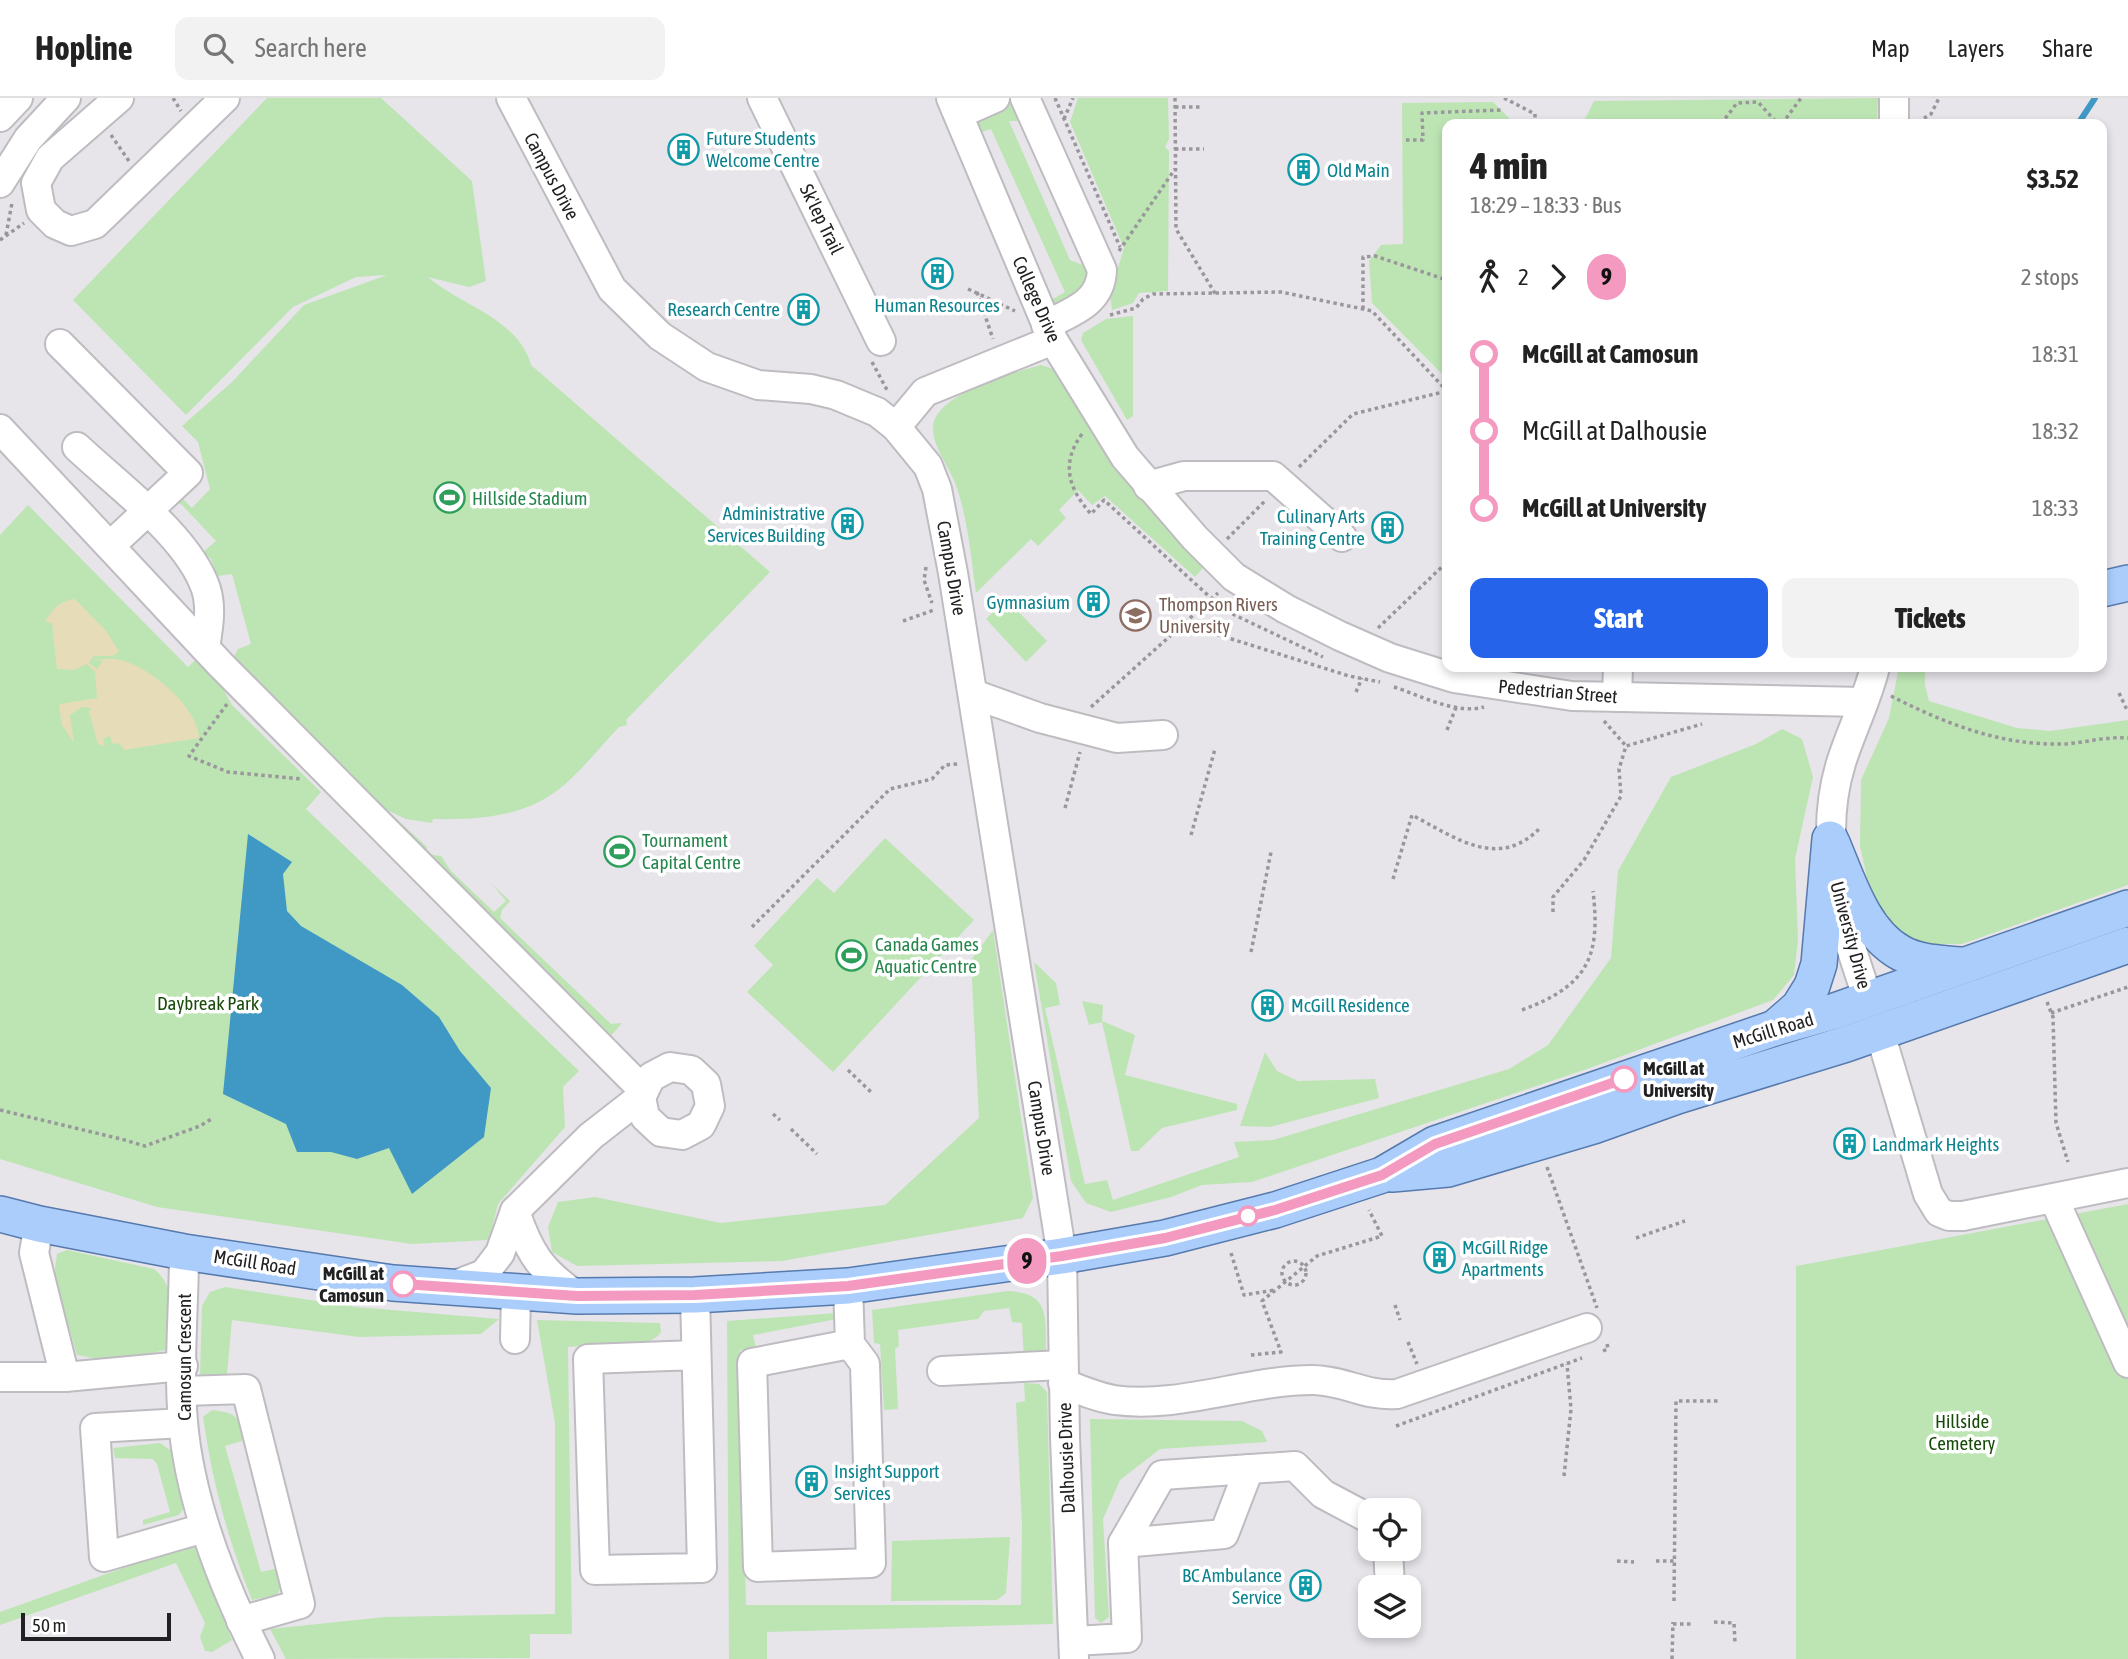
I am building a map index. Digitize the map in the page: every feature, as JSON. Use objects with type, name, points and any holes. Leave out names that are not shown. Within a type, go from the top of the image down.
[{"type":"main road","points":[[2107,588],[2128,583]]},
{"type":"main road","points":[[1830,839],[1853,895],[1886,942],[1902,953],[1924,961],[1964,965]]},
{"type":"main road","points":[[1775,1028],[1799,1007],[1812,986],[1819,964],[1830,839]]},
{"type":"main road","name":"McGill Road","points":[[1382,1175],[1435,1144],[1868,999],[2128,908]]},
{"type":"main road","name":"McGill Road","points":[[0,1214],[184,1252],[393,1283],[448,1288],[577,1296],[695,1295],[848,1286],[1062,1256],[1165,1238],[1275,1210],[1382,1175],[1447,1168],[1554,1138],[1880,1032],[2128,945]]},
{"type":"main road","points":[[1868,999],[1880,1032]]},
{"type":"street","points":[[0,117],[18,98]]},
{"type":"street","points":[[12,177],[29,139],[66,98]]},
{"type":"street","points":[[12,177],[50,158],[119,98]]},
{"type":"street","points":[[12,177],[55,224],[71,231],[95,224],[225,98]]},
{"type":"street","name":"Campus Drive","points":[[511,98],[612,289],[660,336],[707,367],[758,385],[811,389],[836,395],[877,412],[896,427],[928,466],[937,489],[973,694],[1062,1256]]},
{"type":"street","name":"Sk'lep Trail","points":[[762,98],[875,348]]},
{"type":"street","points":[[955,106],[995,98]]},
{"type":"street","points":[[896,427],[925,392],[1050,333],[1094,296],[1102,285],[1102,270],[1025,98]]},
{"type":"street","points":[[1894,119],[1895,98]]},
{"type":"street","name":"College Drive","points":[[955,106],[1050,333],[1125,457],[1148,485]]},
{"type":"street","points":[[60,344],[188,473],[110,547]]},
{"type":"street","points":[[0,429],[205,648],[643,1094],[591,1136],[515,1211],[500,1253],[484,1274],[448,1288]]},
{"type":"street","points":[[78,447],[192,560],[206,591],[210,620],[205,648]]},
{"type":"street","points":[[1148,485],[1184,476],[1273,476],[1342,537]]},
{"type":"street","name":"Pedestrian Street","points":[[1148,485],[1234,577],[1286,609],[1390,658],[1466,680],[1572,696],[1875,698]]},
{"type":"street","points":[[1616,697],[1618,672]]},
{"type":"street","name":"University Drive","points":[[1868,999],[1837,899],[1830,839],[1833,802],[1841,765],[1875,698],[1875,672]]},
{"type":"street","points":[[973,694],[1040,718],[1117,738],[1163,735]]},
{"type":"street","points":[[1880,1032],[1928,1194],[1939,1212],[1949,1216],[1963,1216],[2128,1183]]},
{"type":"street","points":[[2054,1199],[2128,1363]]},
{"type":"street","points":[[515,1211],[525,1241],[537,1262],[552,1279],[577,1296]]},
{"type":"street","points":[[39,1224],[34,1253],[65,1377]]},
{"type":"street","name":"Camosun Crescent","points":[[184,1252],[183,1423],[204,1528],[258,1658]]},
{"type":"street","name":"Dalhousie Drive","points":[[1062,1256],[1063,1374],[1074,1650]]},
{"type":"street","points":[[848,1286],[850,1344],[864,1364],[871,1563],[758,1567],[752,1363],[850,1344]]},
{"type":"street","points":[[515,1339],[516,1293]]},
{"type":"street","points":[[695,1295],[702,1568],[595,1570],[588,1359],[696,1355]]},
{"type":"street","points":[[942,1371],[1063,1374],[1094,1395],[1138,1401],[1295,1380],[1343,1383],[1380,1396],[1397,1394],[1598,1328]]},
{"type":"street","points":[[0,1377],[183,1379],[246,1389],[300,1604],[241,1621]]},
{"type":"street","points":[[183,1423],[95,1428],[104,1557],[204,1528]]},
{"type":"street","points":[[1074,1650],[1127,1639],[1123,1543],[1162,1475],[1295,1466],[1323,1494],[1358,1513]]},
{"type":"street","points":[[1123,1543],[1224,1534],[1249,1469]]},
{"type":"path","points":[[173,98],[183,115]]},
{"type":"path","points":[[1055,98],[1120,247]]},
{"type":"path","points":[[1064,119],[1073,98]]},
{"type":"path","points":[[1175,98],[1176,229],[1216,295]]},
{"type":"path","points":[[1504,98],[1535,114],[1535,119]]},
{"type":"path","points":[[1784,119],[1801,98]]},
{"type":"path","points":[[1922,119],[1931,114],[1939,98]]},
{"type":"path","points":[[1725,119],[1737,103],[1758,102],[1775,119]]},
{"type":"path","points":[[1175,107],[1203,107]]},
{"type":"path","points":[[1406,140],[1423,140],[1422,113],[1501,110]]},
{"type":"path","points":[[105,129],[130,162]]},
{"type":"path","points":[[1175,149],[1205,149]]},
{"type":"path","points":[[1117,254],[1175,169]]},
{"type":"path","points":[[6,235],[12,177]]},
{"type":"path","points":[[0,240],[28,219]]},
{"type":"path","points":[[1363,309],[1363,257],[1375,256],[1442,278]]},
{"type":"path","points":[[968,289],[1017,312]]},
{"type":"path","points":[[977,292],[992,338]]},
{"type":"path","points":[[1104,316],[1136,308],[1143,299],[1153,294],[1281,292],[1372,312],[1442,386]]},
{"type":"path","points":[[875,348],[887,390]]},
{"type":"path","points":[[1211,554],[1353,414],[1442,392]]},
{"type":"path","points":[[1102,419],[1086,428],[1069,464],[1074,495],[1091,514],[1104,500]]},
{"type":"path","points":[[903,621],[934,610],[924,580],[926,566]]},
{"type":"path","points":[[1367,648],[1374,634],[1403,601],[1442,566]]},
{"type":"path","points":[[1065,808],[1089,708],[1222,590]]},
{"type":"path","points":[[1356,692],[1362,678]]},
{"type":"path","points":[[1447,730],[1466,680]]},
{"type":"path","points":[[2119,693],[2128,712]]},
{"type":"path","points":[[1875,698],[1964,729],[2011,741],[2062,744],[2128,738]]},
{"type":"path","points":[[228,702],[224,713],[205,730],[189,756],[228,772],[303,779]]},
{"type":"path","points":[[1626,746],[1709,723]]},
{"type":"path","points":[[1608,725],[1626,746]]},
{"type":"path","points":[[1553,912],[1553,897],[1584,860],[1621,796],[1619,769],[1626,746]]},
{"type":"path","points":[[1191,835],[1215,749]]},
{"type":"path","points":[[752,927],[890,789],[932,779],[945,765],[964,763]]},
{"type":"path","points":[[1393,879],[1412,816],[1462,841],[1492,850],[1526,840],[1541,827]]},
{"type":"path","points":[[1251,952],[1271,852]]},
{"type":"path","points":[[1522,1010],[1547,1001],[1573,984],[1591,961],[1597,923],[1593,891]]},
{"type":"path","points":[[2051,1013],[2128,987]]},
{"type":"path","points":[[2045,997],[2051,1013],[2056,1123],[2068,1163]]},
{"type":"path","points":[[848,1070],[872,1093]]},
{"type":"path","points":[[0,1110],[121,1139],[138,1146],[200,1126],[213,1118]]},
{"type":"path","points":[[773,1114],[780,1120]]},
{"type":"path","points":[[791,1129],[817,1154]]},
{"type":"path","points":[[1545,1159],[1598,1328],[1608,1349],[1604,1351]]},
{"type":"path","points":[[1251,1355],[1281,1352],[1262,1301],[1317,1256],[1382,1236],[1369,1210]]},
{"type":"path","points":[[1636,1238],[1685,1221]]},
{"type":"path","points":[[1231,1253],[1244,1295],[1275,1290]]},
{"type":"path","points":[[1295,1261],[1306,1275],[1302,1282],[1295,1285],[1287,1279],[1282,1273],[1287,1262],[1295,1261]]},
{"type":"path","points":[[1395,1305],[1400,1320]]},
{"type":"path","points":[[1408,1342],[1422,1375]]},
{"type":"path","points":[[1396,1426],[1582,1358]]},
{"type":"path","points":[[1564,1476],[1571,1409],[1567,1364]]},
{"type":"path","points":[[1674,1601],[1676,1401],[1718,1401]]},
{"type":"path","points":[[1616,1561],[1634,1562]]},
{"type":"path","points":[[1656,1561],[1676,1561]]},
{"type":"path","points":[[1714,1622],[1734,1623],[1735,1643]]},
{"type":"path","points":[[1672,1659],[1673,1623],[1692,1624]]},
{"type":"green space","name":"Hillside Stadium","points":[[267,98],[381,98],[472,181],[486,281],[469,287],[428,277],[501,324],[524,349],[531,365],[770,572],[626,720],[627,725],[619,727],[574,776],[544,799],[498,815],[433,819],[432,823],[406,819],[387,810],[427,847],[425,854],[441,856],[451,871],[494,912],[506,901],[492,884],[510,901],[502,910],[500,918],[611,1024],[622,1023],[610,1037],[358,795],[261,684],[248,679],[234,656],[238,649],[251,644],[232,574],[217,576],[211,559],[203,552],[216,541],[182,505],[174,501],[181,497],[192,508],[210,489],[198,442],[182,426],[232,382],[304,305],[387,275],[356,277],[293,307],[186,415],[73,300]]},
{"type":"green space","points":[[1078,98],[1168,98],[1169,139],[1165,147],[1169,151],[1168,291],[1139,293],[1133,303],[1112,310],[1110,295],[1124,248],[1070,122]]},
{"type":"green space","points":[[1878,98],[1877,119],[1585,119],[1594,101]]},
{"type":"green space","points":[[1493,102],[1510,119],[1442,119],[1442,374],[1372,303],[1369,261],[1381,245],[1403,244],[1402,103]]},
{"type":"green space","points":[[1012,103],[1019,105],[1021,121],[1009,121],[1070,260],[1093,269],[1093,283],[1055,306],[1051,304],[1051,300],[1065,292],[991,129],[976,134],[976,119]]},
{"type":"green space","points":[[1133,316],[1133,416],[1127,420],[1081,340],[1083,333],[1106,319]]},
{"type":"green space","points":[[1041,365],[1056,370],[1209,561],[1195,577],[1105,496],[1092,505],[1078,490],[1059,510],[1066,518],[1038,546],[1031,539],[976,593],[961,501],[934,436],[936,417],[945,406],[976,387]]},
{"type":"green space","name":"Daybreak Park","points":[[28,505],[188,667],[200,656],[213,671],[232,705],[321,792],[306,809],[579,1071],[563,1087],[565,1127],[498,1204],[489,1240],[412,1244],[157,1207],[0,1159],[0,535]]},
{"type":"green space","points":[[1006,599],[1047,641],[1026,662],[986,619]]},
{"type":"green space","points":[[1898,672],[1925,672],[1929,701],[2017,728],[2050,731],[2128,720],[2128,885],[1962,944],[1922,944],[1901,935],[1884,916],[1867,878],[1860,846],[1861,780],[1889,718]]},
{"type":"green space","points":[[1782,729],[1802,739],[1813,777],[1795,859],[1798,939],[1794,975],[1773,1000],[1587,1069],[1252,1182],[1202,1185],[1171,1197],[1111,1212],[1086,1203],[1071,1181],[1034,962],[1056,983],[1060,1005],[1045,1008],[1085,1184],[1107,1180],[1113,1200],[1239,1157],[1234,1142],[1273,1140],[1509,1069],[1548,1045],[1611,958],[1618,871],[1671,777],[1756,744]]},
{"type":"green space","name":"Canada Games Aquatic Centre","points":[[885,838],[974,920],[833,1072],[747,992],[773,965],[754,946],[817,878],[834,893]]},
{"type":"green space","points":[[993,930],[1033,1198],[1023,1218],[782,1261],[577,1266],[552,1252],[548,1227],[558,1202],[595,1197],[721,1223],[885,1205],[979,1118],[971,960]]},
{"type":"green space","points":[[1082,1001],[1103,1005],[1102,1021],[1135,1035],[1125,1075],[1237,1104],[1237,1110],[1162,1128],[1138,1151],[1131,1151],[1102,1022],[1089,1025]]},
{"type":"green space","points":[[1265,1052],[1277,1071],[1298,1081],[1375,1079],[1379,1098],[1270,1127],[1240,1126]]},
{"type":"green space","name":"Hillside Cemetery","points":[[2128,1204],[2128,1659],[1796,1659],[1796,1266]]},
{"type":"green space","points":[[67,1250],[154,1269],[162,1277],[170,1295],[169,1349],[114,1362],[77,1355],[54,1276],[57,1254]]},
{"type":"green space","points":[[225,1287],[357,1307],[499,1319],[481,1334],[359,1337],[232,1320],[227,1374],[215,1377],[200,1374],[202,1306],[210,1292]]},
{"type":"green space","points":[[1008,1291],[1022,1293],[1039,1303],[1045,1319],[1046,1354],[1024,1360],[1022,1323],[1012,1322],[1009,1308],[984,1311],[978,1319],[898,1330],[899,1346],[895,1349],[898,1409],[884,1410],[880,1344],[874,1343],[872,1310]]},
{"type":"green space","points":[[837,1313],[837,1319],[753,1335],[756,1349],[740,1350],[746,1605],[1021,1605],[1022,1524],[1016,1403],[1025,1401],[1024,1383],[1039,1384],[1047,1392],[1053,1624],[767,1632],[767,1659],[729,1659],[727,1321]]},
{"type":"green space","points":[[537,1320],[660,1323],[661,1332],[645,1342],[619,1346],[568,1347],[572,1634],[530,1634],[530,1658],[286,1659],[270,1629],[385,1617],[555,1614],[555,1423]]},
{"type":"green space","points":[[212,1410],[232,1414],[241,1426],[245,1440],[225,1446],[261,1572],[279,1568],[282,1584],[277,1595],[252,1600],[243,1577],[216,1488],[207,1442],[203,1417]]},
{"type":"green space","points":[[1090,1419],[1242,1421],[1262,1431],[1267,1442],[1160,1449],[1120,1480],[1103,1519],[1109,1617],[1101,1623],[1095,1618]]},
{"type":"green space","points":[[160,1443],[173,1452],[184,1508],[179,1515],[143,1525],[143,1520],[170,1512],[157,1464],[153,1459],[115,1458],[113,1448]]},
{"type":"green space","points":[[1010,1537],[1006,1593],[997,1600],[891,1601],[892,1541]]},
{"type":"green space","points":[[193,1543],[232,1640],[212,1652],[205,1651],[200,1637],[205,1623],[176,1563],[0,1625],[0,1612]]},
{"type":"sand","points":[[75,599],[107,632],[119,652],[112,656],[94,656],[89,663],[97,669],[103,661],[93,660],[115,659],[127,662],[155,677],[190,713],[199,738],[124,750],[120,744],[112,743],[110,736],[103,739],[105,746],[98,744],[89,712],[91,708],[82,707],[70,715],[74,743],[62,725],[59,704],[97,698],[95,672],[87,664],[74,670],[57,669],[52,623],[45,622],[57,606]]},
{"type":"water","points":[[248,834],[292,862],[283,874],[287,911],[301,926],[402,985],[439,1017],[460,1051],[491,1088],[484,1137],[412,1194],[389,1148],[357,1159],[331,1152],[297,1152],[286,1124],[223,1094]]},
{"type":"waterway","points":[[2081,119],[2095,98]]},
{"type":"bus line","name":"9","points":[[403,1284],[577,1296],[695,1295],[848,1286],[1062,1256],[1165,1238],[1275,1210],[1382,1175],[1435,1144],[1624,1079]]},
{"type":"place","name":"Future Students Welcome Centre","points":[[683,149]]},
{"type":"place","name":"Old Main","points":[[1304,170]]},
{"type":"place","name":"Human Resources","points":[[937,274]]},
{"type":"place","name":"Research Centre","points":[[803,309]]},
{"type":"place","name":"Hillside Stadium","points":[[449,498]]},
{"type":"place","name":"Administrative Services Building","points":[[848,524]]},
{"type":"place","name":"Culinary Arts Training Centre","points":[[1388,527]]},
{"type":"place","name":"Gymnasium","points":[[1093,602]]},
{"type":"place","name":"Thompson Rivers University","points":[[1136,615]]},
{"type":"place","name":"Tournament Capital Centre","points":[[619,851]]},
{"type":"place","name":"Canada Games Aquatic Centre","points":[[852,955]]},
{"type":"place","name":"McGill Residence","points":[[1268,1005]]},
{"type":"place","name":"McGill at University","points":[[1624,1079]]},
{"type":"place","name":"Landmark Heights","points":[[1849,1144]]},
{"type":"place","name":"McGill Ridge Apartments","points":[[1439,1258]]},
{"type":"place","name":"McGill at Camosun","points":[[403,1284]]},
{"type":"place","name":"Insight Support Services","points":[[811,1482]]},
{"type":"place","name":"BC Ambulance Service","points":[[1305,1586]]}]
